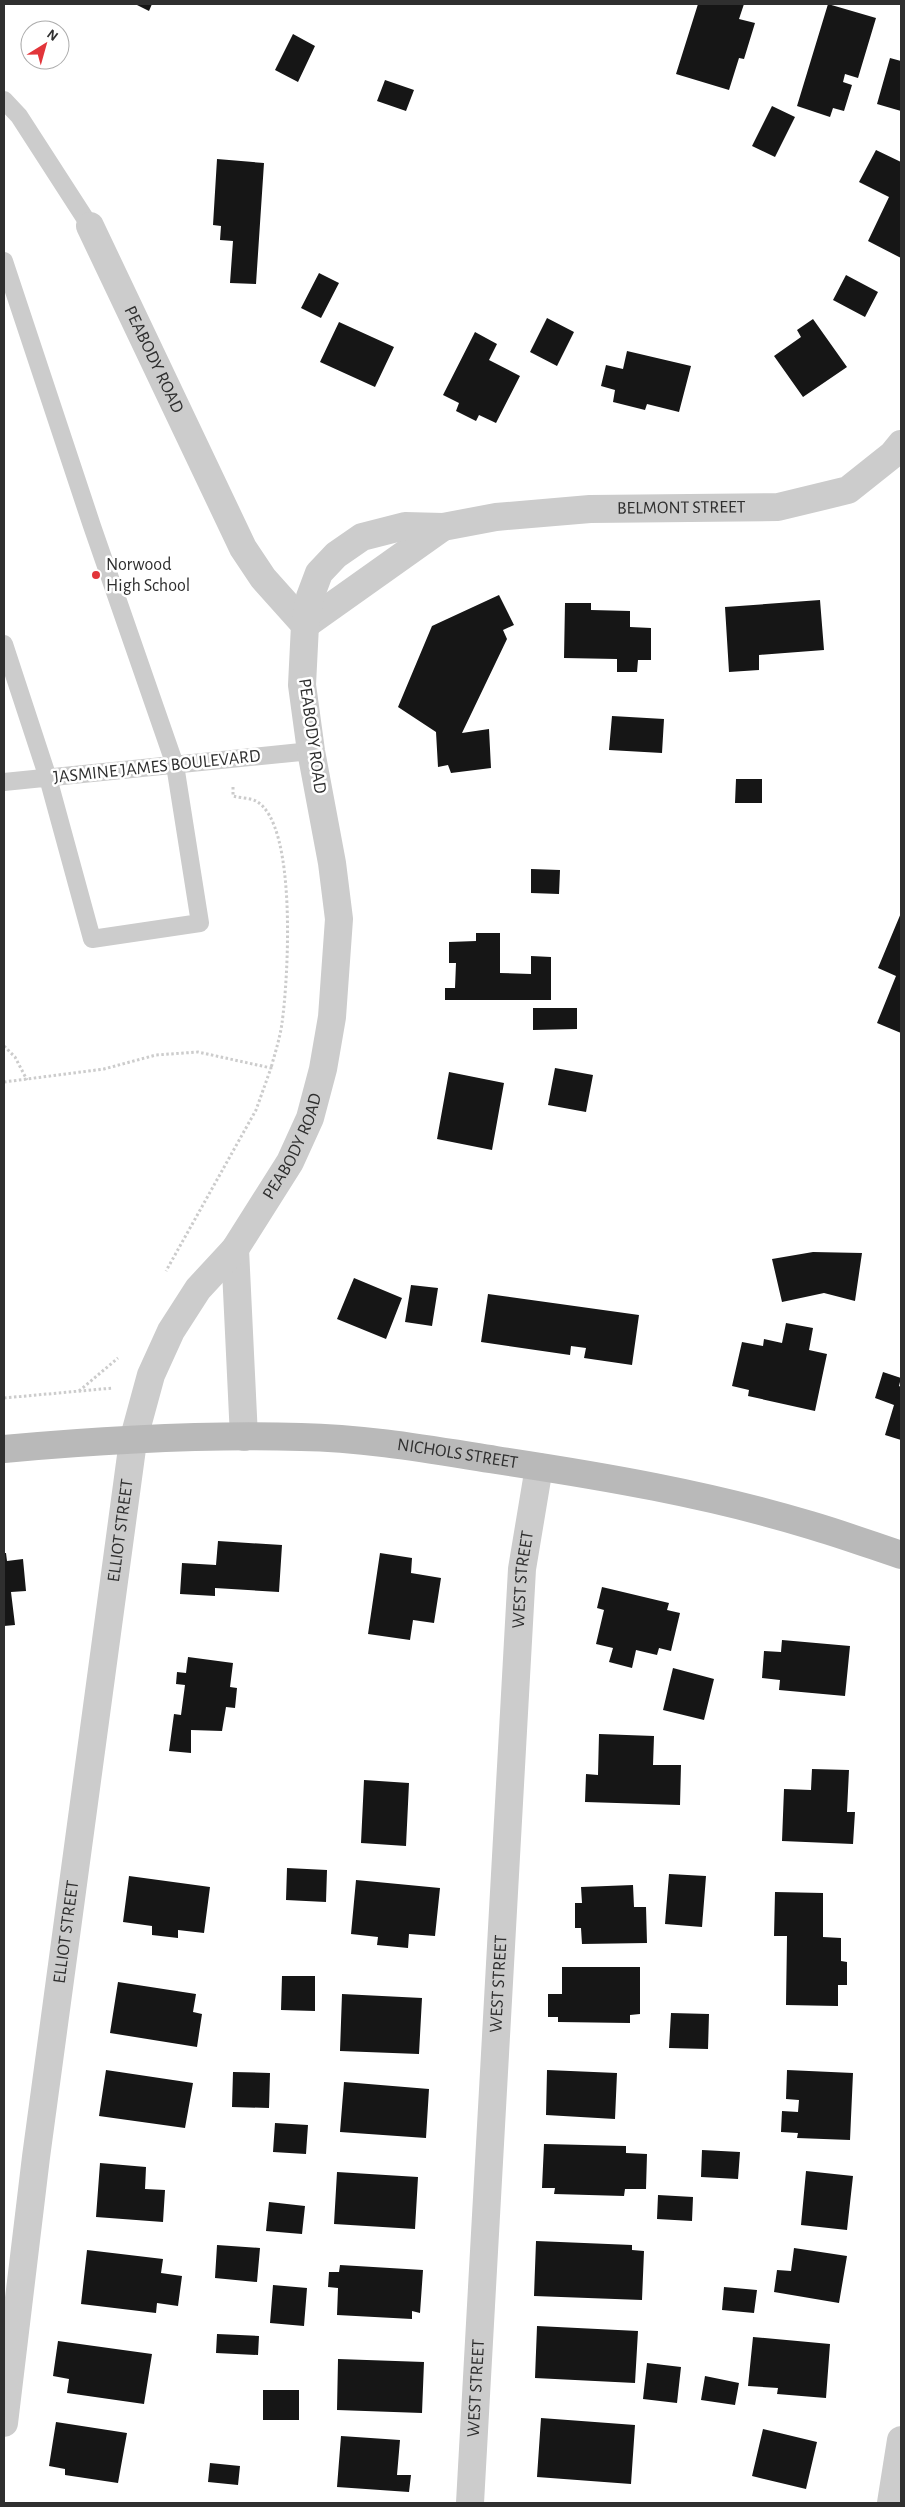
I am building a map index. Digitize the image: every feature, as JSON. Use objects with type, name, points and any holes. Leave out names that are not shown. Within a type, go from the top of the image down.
[{"type":"main road","name":"NICHOLS STREET","points":[[4,1449],[65,1444],[244,1437],[303,1437],[368,1442],[632,1482],[809,1524],[901,1555]]},
{"type":"street","name":"PEABODY ROAD","points":[[90,226],[243,548],[263,578],[305,625],[302,685],[310,751],[332,863],[339,919],[332,1017],[323,1069],[310,1118],[290,1162],[235,1249],[198,1289],[171,1331],[148,1385],[133,1441]]},
{"type":"street","name":"BELMONT STREET","points":[[305,625],[310,597],[319,573],[336,555],[362,537],[405,526],[443,526],[496,517],[590,509],[778,507],[848,490],[892,455],[901,444]]},
{"type":"street","name":"BELMONT STREET","points":[[305,625],[443,526]]},
{"type":"street","points":[[235,1249],[244,1437]]},
{"type":"street","name":"ELLIOT STREET","points":[[4,2423],[37,2148],[133,1441]]},
{"type":"street","name":"WEST STREET","points":[[470,2503],[522,1569],[539,1467]]},
{"type":"street","points":[[891,2503],[901,2440]]},
{"type":"lane","points":[[4,100],[19,116],[90,226]]},
{"type":"lane","points":[[4,261],[92,526],[175,765],[200,923],[92,939],[48,778],[4,644]]},
{"type":"lane","name":"JASMINE JAMES BOULEVARD","points":[[4,782],[310,751]]},
{"type":"path","points":[[165,1273],[256,1110],[272,1068],[282,1024],[289,945],[283,862],[274,822],[256,801],[233,796],[231,759]]},
{"type":"path","points":[[4,1046],[15,1057],[27,1080]]},
{"type":"path","points":[[4,1082],[104,1070],[156,1055],[198,1052],[272,1068]]},
{"type":"path","points":[[79,1391],[115,1362],[121,1354]]},
{"type":"path","points":[[4,1398],[148,1385]]},
{"type":"building","points":[[135,4],[152,4],[149,11]]},
{"type":"building","points":[[698,4],[744,4],[739,19],[755,23],[744,59],[739,58],[729,90],[676,74]]},
{"type":"building","points":[[828,4],[876,18],[858,78],[845,74],[843,82],[852,85],[844,111],[833,108],[830,117],[797,106]]},
{"type":"building","points":[[293,34],[315,46],[298,82],[275,70]]},
{"type":"building","points":[[890,58],[901,61],[901,111],[877,104]]},
{"type":"building","points":[[385,80],[414,90],[406,111],[377,101]]},
{"type":"building","points":[[772,106],[795,117],[775,157],[752,146]]},
{"type":"building","points":[[876,150],[901,162],[901,258],[868,241],[889,197],[859,182]]},
{"type":"building","points":[[217,159],[264,163],[256,284],[230,283],[233,241],[220,240],[221,226],[213,225]]},
{"type":"building","points":[[319,273],[339,283],[321,318],[301,308]]},
{"type":"building","points":[[846,275],[878,292],[865,317],[833,300]]},
{"type":"building","points":[[547,318],[574,332],[557,366],[530,352]]},
{"type":"building","points":[[813,319],[847,367],[803,397],[774,356],[801,337],[797,330]]},
{"type":"building","points":[[339,322],[394,347],[375,387],[320,362]]},
{"type":"building","points":[[475,332],[497,344],[489,360],[520,376],[496,423],[479,415],[476,421],[456,411],[459,403],[443,395]]},
{"type":"building","points":[[627,351],[691,366],[679,412],[647,404],[645,410],[613,402],[615,390],[601,386],[606,365],[623,369]]},
{"type":"building","points":[[499,595],[514,625],[503,630],[507,639],[462,733],[489,729],[491,768],[451,773],[448,765],[438,767],[436,732],[398,707],[432,626]]},
{"type":"building","points":[[820,600],[824,650],[759,655],[759,670],[729,672],[725,607]]},
{"type":"building","points":[[565,603],[591,603],[591,610],[630,611],[630,627],[651,628],[651,660],[638,660],[637,672],[617,672],[617,659],[564,658]]},
{"type":"building","points":[[612,716],[664,719],[662,753],[609,750]]},
{"type":"building","points":[[736,779],[762,779],[762,803],[735,803]]},
{"type":"building","points":[[531,869],[560,870],[559,894],[531,893]]},
{"type":"building","points":[[901,913],[901,1033],[877,1023],[896,976],[878,968]]},
{"type":"building","points":[[476,933],[500,933],[500,973],[531,974],[531,956],[551,957],[551,1000],[445,1000],[445,988],[455,988],[456,963],[449,963],[449,942],[476,941]]},
{"type":"building","points":[[533,1008],[577,1008],[577,1029],[533,1030]]},
{"type":"building","points":[[555,1068],[593,1075],[586,1112],[548,1105]]},
{"type":"building","points":[[449,1072],[504,1083],[492,1150],[437,1139]]},
{"type":"building","points":[[813,1252],[862,1253],[855,1301],[824,1293],[782,1302],[772,1259]]},
{"type":"building","points":[[354,1278],[402,1298],[386,1339],[337,1319]]},
{"type":"building","points":[[411,1285],[438,1288],[432,1326],[405,1322]]},
{"type":"building","points":[[488,1294],[639,1315],[632,1365],[584,1358],[586,1348],[571,1346],[570,1355],[481,1342]]},
{"type":"building","points":[[786,1323],[813,1328],[809,1350],[827,1354],[815,1411],[748,1396],[749,1390],[732,1386],[742,1342],[763,1346],[764,1339],[782,1343]]},
{"type":"building","points":[[883,1372],[901,1378],[899,1386],[901,1387],[901,1440],[885,1435],[894,1405],[875,1398]]},
{"type":"building","points":[[218,1541],[282,1545],[279,1592],[215,1588],[215,1596],[180,1594],[182,1563],[216,1565]]},
{"type":"building","points":[[4,1553],[6,1553],[7,1561],[23,1559],[26,1591],[11,1592],[15,1625],[4,1626]]},
{"type":"building","points":[[380,1553],[412,1558],[411,1573],[441,1578],[434,1623],[413,1620],[410,1640],[368,1634]]},
{"type":"building","points":[[602,1587],[669,1603],[667,1610],[680,1613],[671,1651],[659,1648],[657,1655],[636,1650],[632,1668],[609,1662],[613,1648],[596,1644],[604,1610],[597,1608]]},
{"type":"building","points":[[782,1640],[850,1646],[845,1696],[779,1690],[780,1680],[762,1678],[764,1651],[781,1652]]},
{"type":"building","points":[[188,1657],[233,1663],[230,1687],[237,1688],[235,1708],[226,1707],[222,1731],[191,1730],[191,1753],[169,1751],[174,1714],[181,1715],[185,1685],[176,1684],[177,1672],[186,1673]]},
{"type":"building","points":[[673,1668],[714,1679],[704,1720],[663,1710]]},
{"type":"building","points":[[599,1734],[654,1736],[653,1765],[681,1765],[680,1805],[585,1802],[586,1774],[598,1775]]},
{"type":"building","points":[[812,1769],[849,1770],[847,1812],[855,1812],[853,1844],[782,1841],[784,1789],[811,1790]]},
{"type":"building","points":[[364,1780],[409,1783],[406,1846],[361,1843]]},
{"type":"building","points":[[287,1868],[327,1870],[326,1902],[286,1900]]},
{"type":"building","points":[[669,1874],[706,1876],[702,1927],[665,1924]]},
{"type":"building","points":[[129,1876],[210,1887],[204,1933],[178,1930],[178,1938],[152,1935],[152,1926],[123,1922]]},
{"type":"building","points":[[356,1880],[440,1888],[435,1936],[409,1934],[408,1948],[377,1945],[378,1937],[351,1934]]},
{"type":"building","points":[[633,1885],[634,1907],[646,1907],[647,1943],[582,1944],[581,1928],[575,1928],[575,1903],[582,1903],[581,1887]]},
{"type":"building","points":[[775,1892],[823,1893],[823,1937],[841,1938],[841,1961],[847,1962],[847,1985],[838,1985],[838,2006],[786,2005],[787,1936],[774,1936]]},
{"type":"building","points":[[562,1967],[640,1967],[640,2014],[630,2015],[630,2023],[558,2022],[558,2017],[548,2017],[548,1994],[562,1994]]},
{"type":"building","points":[[282,1976],[315,1976],[315,2011],[281,2010]]},
{"type":"building","points":[[118,1982],[196,1994],[193,2012],[202,2014],[197,2047],[110,2033]]},
{"type":"building","points":[[342,1994],[422,1998],[419,2054],[340,2051]]},
{"type":"building","points":[[671,2013],[709,2014],[708,2049],[669,2048]]},
{"type":"building","points":[[106,2070],[193,2083],[185,2128],[99,2116]]},
{"type":"building","points":[[547,2070],[617,2073],[615,2119],[546,2115]]},
{"type":"building","points":[[787,2070],[853,2073],[850,2140],[797,2138],[798,2133],[781,2132],[782,2111],[798,2112],[799,2100],[786,2099]]},
{"type":"building","points":[[233,2072],[270,2073],[269,2108],[232,2107]]},
{"type":"building","points":[[344,2082],[429,2089],[426,2138],[340,2132]]},
{"type":"building","points":[[275,2123],[308,2125],[306,2154],[273,2152]]},
{"type":"building","points":[[544,2144],[626,2146],[626,2153],[647,2154],[646,2189],[625,2189],[624,2196],[554,2194],[555,2188],[542,2188]]},
{"type":"building","points":[[702,2150],[740,2152],[738,2179],[701,2177]]},
{"type":"building","points":[[100,2163],[146,2167],[145,2189],[165,2190],[163,2222],[96,2217]]},
{"type":"building","points":[[806,2171],[853,2176],[847,2230],[801,2225]]},
{"type":"building","points":[[337,2172],[418,2177],[415,2229],[334,2224]]},
{"type":"building","points":[[658,2195],[693,2197],[692,2221],[657,2219]]},
{"type":"building","points":[[269,2202],[305,2206],[302,2234],[266,2231]]},
{"type":"building","points":[[536,2241],[632,2245],[632,2250],[644,2251],[642,2300],[534,2296]]},
{"type":"building","points":[[217,2245],[260,2248],[257,2282],[215,2278]]},
{"type":"building","points":[[794,2248],[847,2256],[839,2303],[774,2292],[777,2270],[791,2271]]},
{"type":"building","points":[[87,2250],[163,2259],[161,2273],[182,2276],[178,2306],[157,2303],[156,2313],[81,2304]]},
{"type":"building","points":[[340,2265],[423,2270],[420,2313],[412,2311],[412,2319],[337,2315],[338,2288],[328,2287],[329,2272],[339,2272]]},
{"type":"building","points":[[273,2285],[307,2288],[304,2326],[270,2323]]},
{"type":"building","points":[[724,2287],[757,2290],[754,2313],[722,2310]]},
{"type":"building","points":[[537,2326],[638,2331],[635,2383],[535,2378]]},
{"type":"building","points":[[217,2334],[259,2336],[258,2355],[216,2353]]},
{"type":"building","points":[[753,2337],[830,2344],[826,2398],[777,2394],[778,2388],[748,2386]]},
{"type":"building","points":[[58,2341],[152,2354],[144,2404],[67,2393],[69,2379],[53,2376]]},
{"type":"building","points":[[338,2359],[424,2362],[422,2413],[337,2410]]},
{"type":"building","points":[[647,2363],[681,2367],[677,2403],[643,2399]]},
{"type":"building","points":[[705,2376],[739,2383],[735,2405],[701,2400]]},
{"type":"building","points":[[263,2390],[299,2390],[299,2420],[263,2420]]},
{"type":"building","points":[[541,2418],[635,2425],[631,2484],[537,2477]]},
{"type":"building","points":[[56,2422],[127,2433],[118,2483],[65,2475],[65,2469],[49,2466]]},
{"type":"building","points":[[763,2429],[817,2442],[806,2489],[752,2476]]},
{"type":"building","points":[[341,2436],[400,2440],[397,2475],[411,2475],[409,2492],[337,2487]]},
{"type":"building","points":[[210,2463],[240,2466],[238,2485],[208,2482]]},
{"type":"place","name":"Norwood High School","points":[[96,575]]}]
